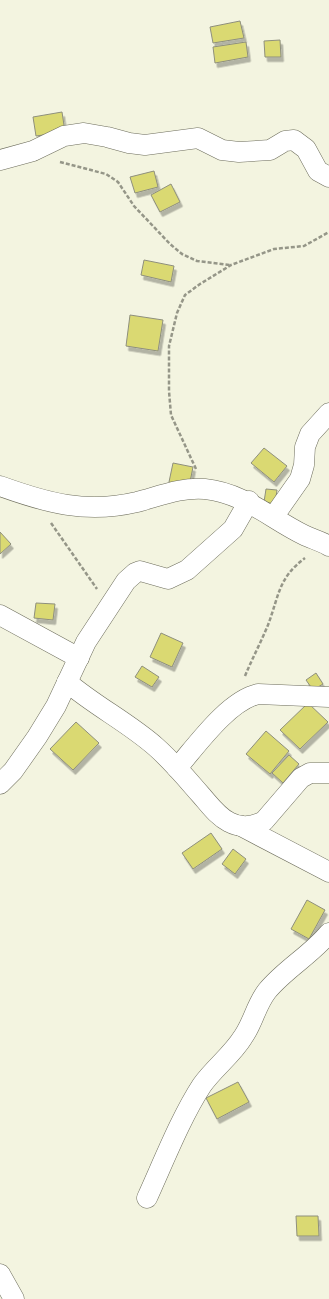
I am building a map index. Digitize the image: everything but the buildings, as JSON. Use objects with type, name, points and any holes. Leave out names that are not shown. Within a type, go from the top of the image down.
[{"type":"street","points":[[0,160],[32,151],[64,136],[84,133],[145,145],[198,138],[222,150],[239,152],[270,150],[285,141],[294,140],[306,149],[318,171],[329,178]]},
{"type":"street","points":[[274,516],[300,479],[304,465],[305,448],[310,434],[329,412]]},
{"type":"street","points":[[0,486],[35,499],[74,507],[100,507],[136,502],[173,491],[206,489],[248,501],[304,535],[327,545]]},
{"type":"street","points":[[0,784],[13,771],[37,737],[67,682],[86,642],[126,581],[135,573],[140,571],[168,579],[187,570],[233,529],[248,501]]},
{"type":"street","points":[[0,615],[79,658]]},
{"type":"street","points":[[67,682],[87,699],[148,740],[177,768],[214,809],[228,821],[241,826],[329,872]]},
{"type":"street","points":[[177,768],[232,707],[248,696],[258,694],[329,697]]},
{"type":"street","points":[[241,826],[256,825],[264,820],[301,778],[310,772],[329,773]]},
{"type":"street","points":[[147,1198],[202,1085],[238,1045],[249,1028],[266,993],[278,979],[306,956],[329,933]]},
{"type":"street","points":[[0,1274],[14,1299]]},
{"type":"path","points":[[59,162],[106,174],[118,182],[134,206],[170,244],[182,254],[197,261],[231,265]]},
{"type":"path","points":[[206,489],[171,415],[169,391],[169,346],[177,313],[185,295],[231,265],[274,249],[304,246],[329,232]]},
{"type":"path","points":[[35,499],[89,580],[111,605]]},
{"type":"path","points":[[244,678],[268,625],[280,588],[286,576],[301,561],[327,545]]}]
